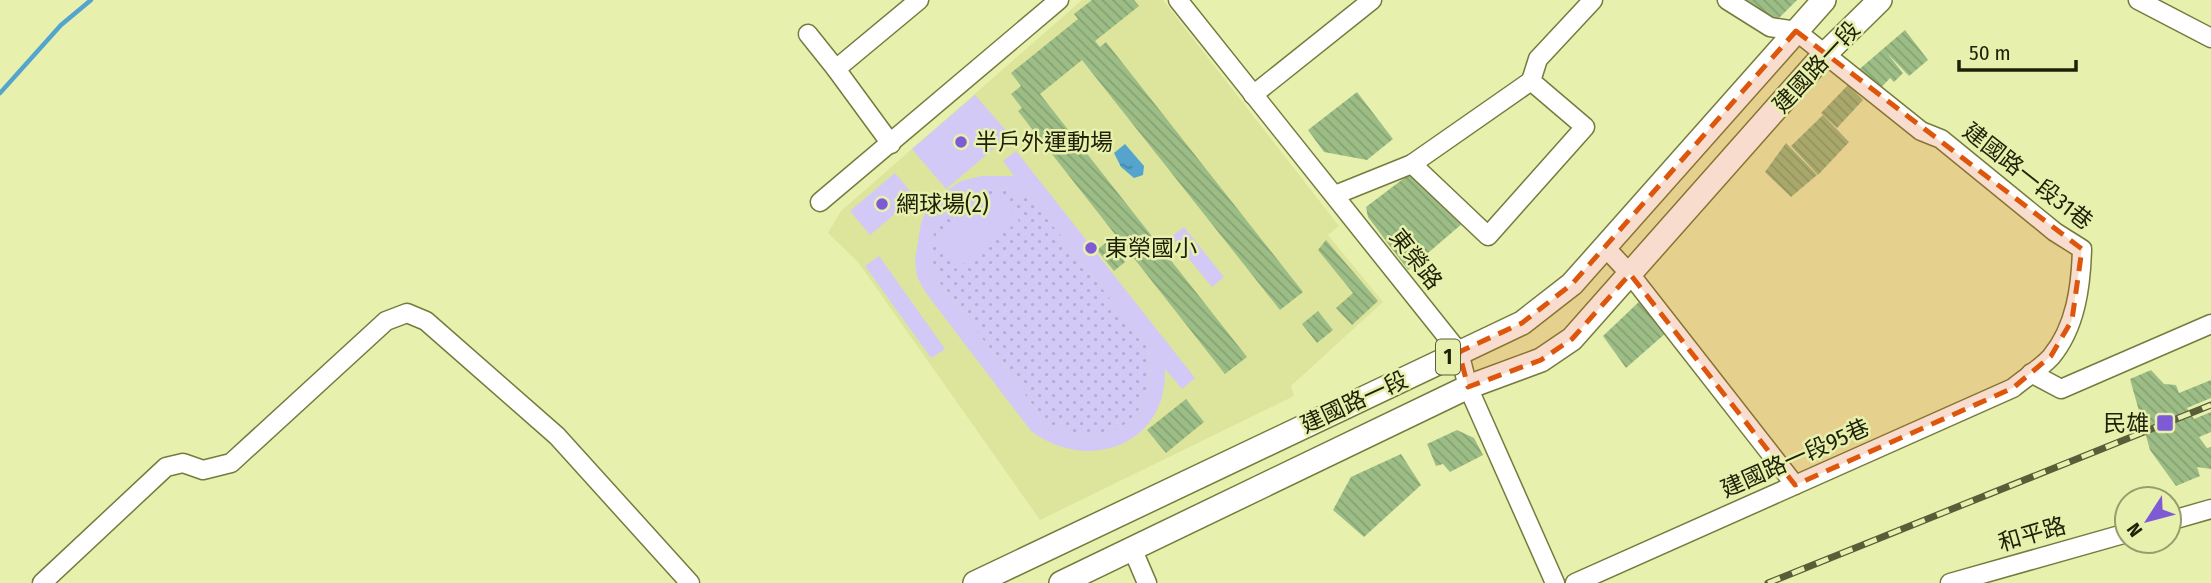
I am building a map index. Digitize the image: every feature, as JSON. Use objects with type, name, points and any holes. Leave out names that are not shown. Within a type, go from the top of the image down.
[{"type":"main road","name":"建國路一段","points":[[1061,583],[1468,387],[1541,360],[1572,339],[1630,274],[1810,42],[1824,0]]},
{"type":"main road","name":"建國路一段","points":[[975,583],[1531,317],[1572,284],[1605,247],[1810,42],[1880,0]]},
{"type":"street","points":[[836,69],[919,0]]},
{"type":"street","points":[[820,202],[1059,0]]},
{"type":"street","name":"東榮路","points":[[1178,0],[1458,352],[1468,387],[1555,583]]},
{"type":"street","points":[[1253,95],[1372,0]]},
{"type":"street","points":[[1335,195],[1412,164],[1531,81],[1538,59],[1593,0]]},
{"type":"street","points":[[1727,0],[1770,27],[1810,42]]},
{"type":"street","points":[[2138,0],[2211,38]]},
{"type":"street","points":[[807,34],[891,144]]},
{"type":"street","name":"建國路一段31巷","points":[[1810,42],[1921,131],[1941,139],[2055,232],[2082,249],[2081,283],[2072,320],[2051,356],[2031,373]]},
{"type":"street","points":[[1412,164],[1488,236],[1585,127],[1531,81]]},
{"type":"street","points":[[1605,247],[1630,274],[1796,485]]},
{"type":"street","points":[[42,583],[166,467],[183,463],[203,470],[230,463],[386,321],[407,313],[426,321],[557,436],[690,583]]},
{"type":"street","points":[[2031,373],[2061,389],[2211,324]]},
{"type":"street","name":"建國路一段95巷","points":[[1576,583],[2012,387],[2031,373]]},
{"type":"street","points":[[2183,517],[2211,509]]},
{"type":"street","name":"和平路","points":[[1950,583],[2113,537]]},
{"type":"street","points":[[1132,548],[1147,583]]},
{"type":"highlighted area","points":[[1796,31],[2082,249],[2072,320],[2051,356],[2013,388],[1795,485],[1630,274],[1572,339],[1541,360],[1468,387],[1459,352],[1522,323],[1572,284]]},
{"type":"shaded area","name":"東榮國小","points":[[1082,0],[1163,0],[1339,226],[1328,235],[1383,302],[1291,386],[1294,396],[1040,520],[858,262],[828,233],[841,211]]},
{"type":"shaded area","name":"半戶外運動場","points":[[975,95],[1010,135],[946,189],[912,149]]},
{"type":"shaded area","points":[[1016,151],[1195,378],[1182,389],[1165,369],[1162,395],[1153,417],[1139,433],[1120,445],[1099,450],[1076,450],[1053,444],[1031,431],[926,293],[917,277],[915,260],[921,223],[928,206],[961,181],[981,176],[1014,176],[1003,161]],"holes":[[[994,189],[1015,192],[1034,202],[1144,341],[1151,369],[1148,391],[1130,420],[1111,432],[1082,435],[1045,421],[939,282],[933,264],[932,248],[934,233],[948,209],[976,193]]]},
{"type":"shaded area","name":"網球場(2)","points":[[895,173],[915,197],[870,235],[850,211]]},
{"type":"shaded area","points":[[994,189],[1015,192],[1034,202],[1144,341],[1151,369],[1148,391],[1138,411],[1121,427],[1092,436],[1063,430],[1045,421],[939,282],[933,264],[932,248],[934,233],[940,220],[948,209],[961,200]]},
{"type":"shaded area","points":[[996,191],[1019,221],[956,269],[933,240]]},
{"type":"shaded area","points":[[1184,227],[1224,277],[1212,287],[1171,237]]},
{"type":"shaded area","points":[[879,256],[945,349],[931,358],[865,266]]},
{"type":"water","points":[[1125,144],[1144,166],[1143,175],[1134,178],[1121,167],[1114,153]]},
{"type":"building","points":[[1092,0],[1134,0],[1139,6],[1095,41],[1100,47],[1106,42],[1303,292],[1280,310],[1082,60],[1040,94],[1247,357],[1225,374],[1018,111],[1022,108],[1011,94],[1021,86],[1011,73],[1078,19],[1074,14]]},
{"type":"building","points":[[1745,0],[1797,0],[1776,21],[1767,20]]},
{"type":"building","points":[[1905,30],[1928,60],[1909,76],[1887,53],[1903,73],[1894,82],[1890,78],[1878,91],[1856,72]]},
{"type":"building","points":[[1848,85],[1863,100],[1837,128],[1821,113]]},
{"type":"building","points":[[1357,92],[1393,139],[1367,160],[1324,152],[1308,130]]},
{"type":"building","points":[[1823,115],[1849,142],[1818,175],[1791,146]]},
{"type":"building","points":[[1786,143],[1817,175],[1791,197],[1765,172]]},
{"type":"building","points":[[1415,175],[1463,223],[1408,270],[1368,217],[1366,207],[1407,176]]},
{"type":"building","points":[[1109,240],[1125,262],[1114,271],[1097,250]]},
{"type":"building","points":[[1326,240],[1378,301],[1352,325],[1336,308],[1353,293],[1318,250]]},
{"type":"building","points":[[1643,298],[1667,332],[1626,368],[1603,336]]},
{"type":"building","points":[[1318,311],[1333,330],[1317,343],[1302,324]]},
{"type":"building","points":[[2151,370],[2164,384],[2176,385],[2179,393],[2211,380],[2211,398],[2187,408],[2194,419],[2211,412],[2211,432],[2199,437],[2207,448],[2211,447],[2211,469],[2197,467],[2200,476],[2175,485],[2150,450],[2130,379]]},
{"type":"building","points":[[1186,399],[1204,422],[1166,453],[1147,430]]},
{"type":"building","points":[[1457,430],[1474,438],[1483,455],[1450,472],[1443,464],[1436,466],[1427,444]]},
{"type":"building","points":[[1401,454],[1421,485],[1364,537],[1333,510],[1351,477]]},
{"type":"waterway","points":[[0,93],[61,25],[91,0]]},
{"type":"railway","points":[[1768,583],[2211,405]]},
{"type":"place","name":"半戶外運動場","points":[[961,142]]},
{"type":"place","name":"網球場(2)","points":[[882,204]]},
{"type":"place","name":"東榮國小","points":[[1091,248]]},
{"type":"place","name":"民雄","points":[[2165,423]]}]
